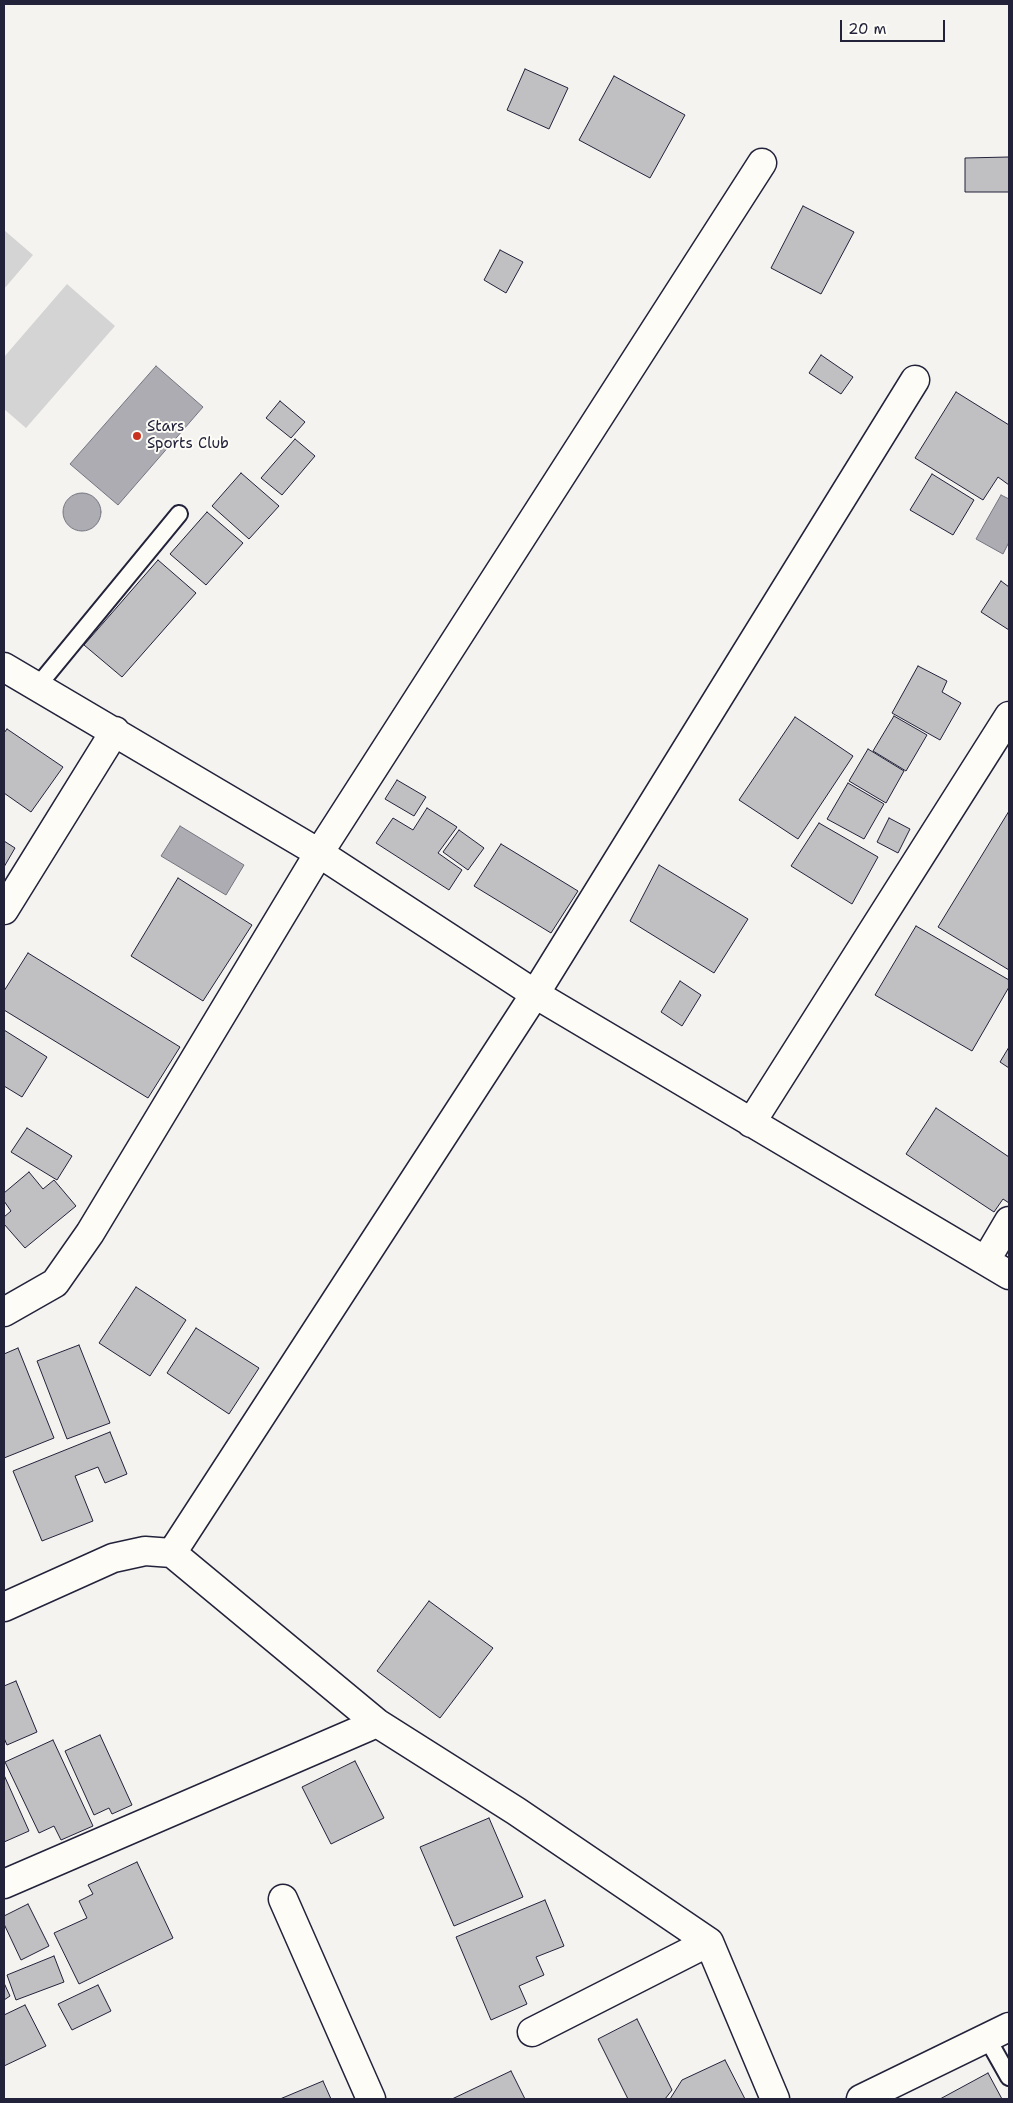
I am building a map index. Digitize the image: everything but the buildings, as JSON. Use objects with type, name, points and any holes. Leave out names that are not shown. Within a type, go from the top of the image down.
[{"type":"street","points":[[4,1312],[55,1282],[90,1233],[319,853],[762,163]]},
{"type":"street","points":[[172,1553],[535,994],[915,380]]},
{"type":"street","points":[[4,667],[36,688],[115,731],[319,853],[535,994],[1009,1275]]},
{"type":"street","points":[[751,1123],[1009,716]]},
{"type":"street","points":[[4,910],[115,731]]},
{"type":"street","points":[[986,1260],[1009,1220]]},
{"type":"street","points":[[4,1607],[113,1558],[145,1551],[172,1553],[377,1723],[516,1811],[708,1942],[775,2099]]},
{"type":"street","points":[[4,1884],[377,1723]]},
{"type":"street","points":[[283,1899],[372,2099]]},
{"type":"street","points":[[532,2032],[708,1942]]},
{"type":"street","points":[[861,2099],[998,2033]]},
{"type":"lane","points":[[36,688],[179,514]]},
{"type":"lane","points":[[998,2033],[1009,2077]]},
{"type":"shaded area","points":[[4,230],[33,255],[4,289]]},
{"type":"shaded area","points":[[67,284],[115,326],[26,428],[4,409],[4,357]]},
{"type":"shaded area","name":"Stars Sports Club","points":[[156,366],[203,407],[118,505],[70,464]]},
{"type":"shaded area","points":[[82,493],[89,494],[95,499],[100,505],[100,519],[95,525],[89,530],[82,531],[75,530],[69,525],[64,519],[63,512],[64,505],[69,499],[75,494]]},
{"type":"shaded area","points":[[1001,495],[1009,499],[1009,542],[1003,554],[976,539]]},
{"type":"shaded area","points":[[180,826],[244,865],[226,895],[161,856]]},
{"type":"place","name":"Stars Sports Club","points":[[137,436]]}]
